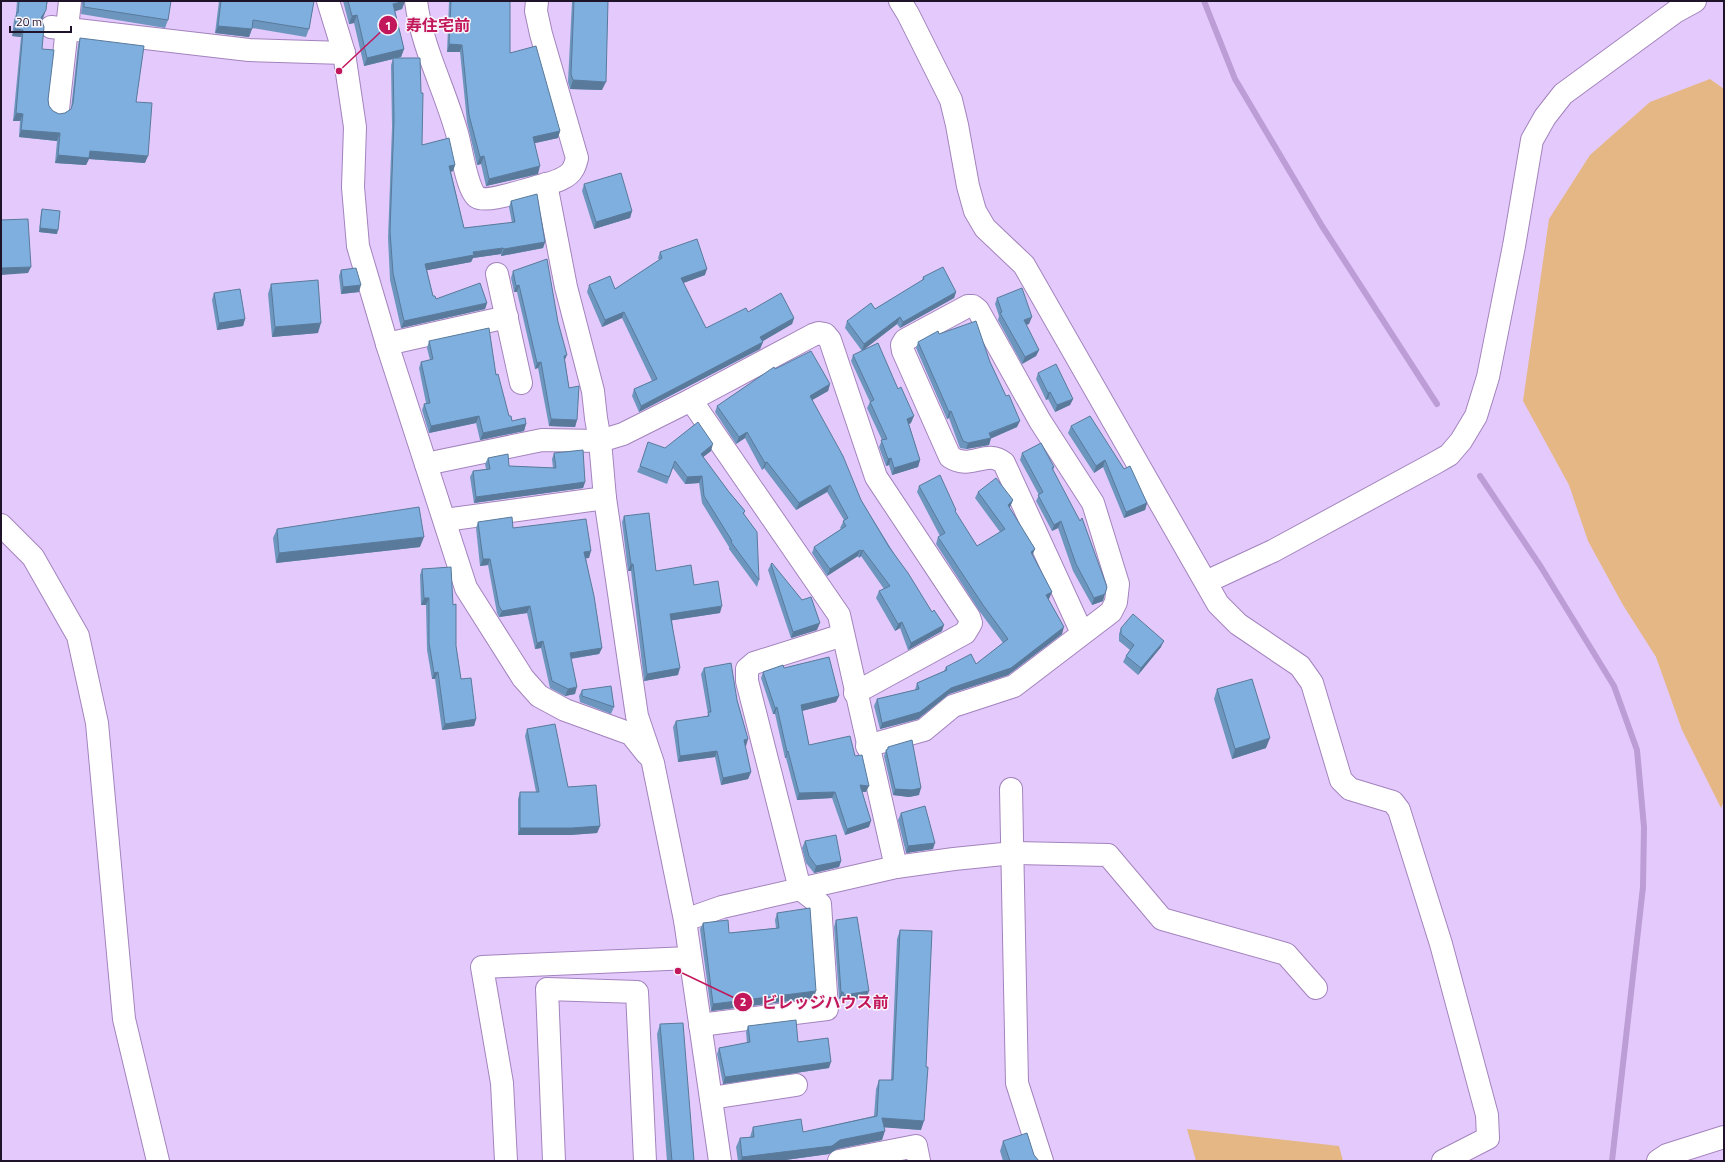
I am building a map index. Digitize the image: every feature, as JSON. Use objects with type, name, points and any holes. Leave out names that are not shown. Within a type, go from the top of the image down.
[{"type":"street","points":[[58,109],[59,28],[70,1]]},
{"type":"street","points":[[328,1],[344,52],[355,127],[353,187],[358,246],[386,344],[445,520],[466,588],[523,678],[539,696],[565,710],[631,734],[653,763]]},
{"type":"street","points":[[416,1],[422,34],[458,135],[470,186],[474,196],[479,199],[488,199],[567,177],[573,170],[577,158],[540,34],[536,11],[537,1]]},
{"type":"street","points":[[900,1],[951,100],[968,186],[975,211],[985,228],[1024,265],[1218,604],[1238,624],[1300,666],[1312,683],[1341,780],[1350,789],[1393,802],[1399,810],[1441,944],[1487,1115],[1488,1138],[1443,1161]]},
{"type":"street","points":[[1206,582],[1273,551],[1435,463],[1449,455],[1461,441],[1476,416],[1488,377],[1514,246],[1532,140],[1545,117],[1563,94],[1675,12],[1694,1]]},
{"type":"street","points":[[59,28],[249,50],[344,52]]},
{"type":"street","points":[[546,184],[566,286],[593,391],[600,440],[604,498],[637,716],[653,763],[685,920],[720,1161]]},
{"type":"street","points":[[497,274],[521,383]]},
{"type":"street","points":[[867,746],[924,730],[953,706],[1014,686],[1111,612],[1116,602],[1118,584],[1093,503],[1040,421],[978,310],[973,306],[968,306],[905,340],[902,345],[903,351],[950,457],[957,461],[965,462],[985,458],[999,459],[1004,463],[1082,633]]},
{"type":"street","points":[[386,344],[507,317]]},
{"type":"street","points":[[426,464],[542,440],[600,440],[629,432],[813,335],[819,333],[825,334],[830,340],[876,477],[971,622],[969,629],[965,633],[855,693]]},
{"type":"street","points":[[691,400],[839,615],[855,693],[896,867]]},
{"type":"street","points":[[445,520],[604,498]]},
{"type":"street","points":[[1,526],[33,558],[78,636],[97,723],[124,1019],[158,1161]]},
{"type":"street","points":[[700,1025],[827,1009],[820,904],[800,889],[747,681],[747,669],[754,663],[843,635]]},
{"type":"street","points":[[1011,789],[1017,1083],[1042,1161]]},
{"type":"street","points":[[685,920],[722,907],[896,867],[954,859],[1013,854],[1108,854],[1162,920],[1286,954],[1316,988]]},
{"type":"street","points":[[506,1161],[502,1083],[482,967],[690,958]]},
{"type":"street","points":[[554,1161],[547,989],[637,992],[646,1161]]},
{"type":"street","points":[[711,1098],[796,1085]]},
{"type":"street","points":[[1658,1161],[1667,1155],[1724,1137]]},
{"type":"street","points":[[839,1161],[916,1146],[919,1161]]},
{"type":"shaded area","points":[[1710,79],[1724,89],[1724,801],[1721,808],[1682,730],[1656,657],[1623,605],[1588,541],[1569,485],[1523,401],[1549,219],[1590,155],[1650,102]]},
{"type":"shaded area","points":[[1187,1129],[1339,1146],[1343,1161],[1196,1161]]},
{"type":"building","points":[[19,1],[47,1],[46,10],[41,18],[44,27],[42,49],[54,50],[48,100],[49,106],[53,111],[59,114],[65,113],[71,109],[73,103],[80,38],[144,46],[136,102],[152,103],[148,156],[90,151],[89,158],[58,155],[60,133],[21,130],[23,114],[16,113],[23,30],[15,29]]},
{"type":"building","points":[[84,1],[171,1],[168,20],[84,7]]},
{"type":"building","points":[[221,1],[314,1],[309,29],[253,20],[252,29],[218,26]]},
{"type":"building","points":[[348,1],[405,1],[393,4],[404,49],[367,58],[357,15],[352,16]]},
{"type":"building","points":[[451,1],[510,1],[510,53],[536,46],[560,131],[533,137],[540,166],[489,179],[484,156],[480,157],[469,115],[462,45],[449,44]]},
{"type":"building","points":[[574,1],[608,1],[606,82],[573,80],[571,74]]},
{"type":"building","points":[[393,58],[420,58],[421,93],[423,93],[422,145],[449,138],[455,165],[449,166],[464,228],[515,222],[511,201],[537,194],[545,242],[504,249],[473,252],[474,255],[425,264],[433,296],[435,296],[436,299],[480,283],[487,303],[404,321],[393,273],[390,231],[394,120]]},
{"type":"building","points":[[621,173],[632,211],[596,222],[584,184]]},
{"type":"building","points":[[42,209],[60,211],[58,230],[40,228]]},
{"type":"building","points":[[28,219],[31,267],[1,268],[1,220]]},
{"type":"building","points":[[697,239],[707,269],[681,278],[706,328],[746,308],[748,312],[781,293],[794,318],[760,337],[763,342],[641,406],[634,389],[657,379],[624,312],[605,320],[589,285],[610,276],[615,289],[662,258],[660,252]]},
{"type":"building","points":[[547,259],[558,322],[567,355],[564,356],[569,388],[579,386],[577,420],[551,419],[541,362],[537,363],[519,285],[516,286],[513,271]]},
{"type":"building","points":[[943,267],[956,292],[903,322],[900,317],[864,344],[847,321],[871,303],[875,309],[924,279],[923,277]]},
{"type":"building","points":[[356,268],[361,285],[343,287],[341,270]]},
{"type":"building","points":[[318,280],[321,323],[275,327],[271,284]]},
{"type":"building","points":[[1022,288],[1032,317],[1024,320],[1039,350],[1025,357],[1000,313],[1002,312],[997,298]]},
{"type":"building","points":[[240,289],[245,319],[219,323],[214,293]]},
{"type":"building","points":[[976,321],[990,362],[1006,396],[1009,395],[1020,421],[989,433],[991,438],[968,443],[963,441],[951,411],[949,412],[918,342],[938,331],[939,334]]},
{"type":"building","points":[[489,328],[496,375],[498,374],[509,416],[511,416],[512,421],[525,418],[526,424],[483,433],[479,416],[431,426],[424,404],[430,403],[421,362],[433,359],[429,341]]},
{"type":"building","points":[[878,343],[898,389],[901,387],[914,416],[907,419],[920,460],[894,468],[891,458],[888,459],[881,440],[887,439],[870,402],[874,400],[853,355]]},
{"type":"building","points":[[811,351],[830,384],[810,396],[843,456],[861,500],[889,547],[908,573],[932,612],[934,610],[944,625],[911,643],[902,622],[898,624],[879,591],[890,586],[863,550],[860,550],[830,569],[814,547],[846,526],[843,521],[848,518],[830,485],[799,503],[767,462],[765,463],[747,432],[739,437],[717,406],[774,367],[775,369]]},
{"type":"building","points":[[1056,364],[1073,399],[1057,405],[1050,392],[1048,393],[1038,373]]},
{"type":"building","points":[[1090,416],[1124,469],[1130,466],[1147,503],[1126,512],[1105,460],[1096,466],[1071,426]]},
{"type":"building","points":[[698,422],[713,444],[701,454],[745,511],[743,513],[757,532],[759,580],[731,542],[732,541],[704,496],[702,476],[687,477],[675,461],[669,477],[640,466],[648,442],[665,448]]},
{"type":"building","points":[[1041,443],[1054,467],[1052,468],[1080,521],[1082,518],[1107,587],[1105,594],[1094,598],[1076,564],[1061,521],[1054,525],[1038,495],[1043,492],[1022,453]]},
{"type":"building","points":[[583,450],[585,482],[476,497],[473,471],[490,469],[488,458],[508,454],[509,466],[556,468],[554,453]]},
{"type":"building","points":[[940,475],[956,510],[955,511],[977,546],[1005,529],[978,492],[996,478],[1013,500],[1008,505],[1035,549],[1031,552],[1052,592],[1046,595],[1064,627],[1011,668],[951,688],[920,712],[882,723],[877,699],[919,689],[917,683],[947,670],[946,667],[971,654],[976,664],[1008,639],[983,605],[938,537],[945,533],[919,486]]},
{"type":"building","points":[[419,507],[424,537],[279,553],[277,529]]},
{"type":"building","points":[[649,513],[656,571],[691,565],[694,585],[718,581],[722,606],[670,614],[680,668],[647,674],[633,564],[631,564],[624,516]]},
{"type":"building","points":[[512,517],[513,528],[586,519],[591,551],[584,552],[594,596],[602,648],[570,653],[577,687],[568,689],[552,681],[543,641],[537,643],[530,606],[502,611],[499,606],[490,559],[483,559],[478,522]]},
{"type":"building","points":[[772,563],[802,600],[811,597],[820,623],[793,632],[771,564]]},
{"type":"building","points":[[451,567],[453,605],[456,604],[456,646],[461,679],[471,678],[476,719],[445,724],[438,672],[434,673],[429,643],[429,598],[424,598],[422,569]]},
{"type":"building","points":[[1133,614],[1164,641],[1141,668],[1126,656],[1134,645],[1121,634],[1121,628]]},
{"type":"building","points":[[829,657],[839,696],[801,705],[809,745],[850,736],[855,756],[862,755],[869,786],[860,785],[871,821],[847,829],[835,792],[799,793],[788,751],[787,752],[777,707],[775,708],[763,672],[783,665],[784,668]]},
{"type":"building","points":[[731,663],[737,700],[748,739],[744,740],[751,772],[723,778],[717,751],[680,756],[676,721],[709,716],[708,712],[711,712],[704,668]]},
{"type":"building","points":[[1252,679],[1270,738],[1235,749],[1217,689]]},
{"type":"building","points":[[611,686],[614,707],[582,696],[582,690]]},
{"type":"building","points":[[555,724],[568,787],[596,785],[600,826],[572,828],[520,828],[520,792],[539,792],[527,729]]},
{"type":"building","points":[[912,740],[921,788],[912,790],[895,789],[886,750],[888,747]]},
{"type":"building","points":[[925,806],[935,843],[908,846],[901,813]]},
{"type":"building","points":[[836,835],[841,861],[816,866],[809,856],[805,841]]},
{"type":"building","points":[[810,908],[816,991],[713,1004],[703,923],[728,920],[729,933],[779,928],[777,913]]},
{"type":"building","points":[[857,917],[869,991],[844,995],[843,992],[841,992],[836,920]]},
{"type":"building","points":[[900,930],[932,931],[926,1067],[928,1067],[924,1121],[882,1118],[885,1131],[840,1140],[832,1146],[742,1157],[740,1138],[754,1137],[753,1127],[801,1119],[803,1132],[877,1116],[879,1080],[893,1080]]},
{"type":"building","points":[[796,1020],[798,1042],[828,1038],[831,1062],[725,1077],[719,1048],[750,1042],[748,1026]]},
{"type":"building","points":[[683,1023],[694,1161],[672,1161],[660,1024]]},
{"type":"building","points":[[1027,1133],[1034,1155],[1039,1161],[1010,1161],[1003,1141]]},
{"type":"waterway","points":[[1204,1],[1235,79],[1322,226],[1437,404]]},
{"type":"waterway","points":[[1480,476],[1541,567],[1614,686],[1637,750],[1644,827],[1643,887],[1612,1161]]},
{"type":"place","name":"寿住宅前","points":[[339,71]]},
{"type":"place","name":"ビレッジハウス前","points":[[678,971]]}]
